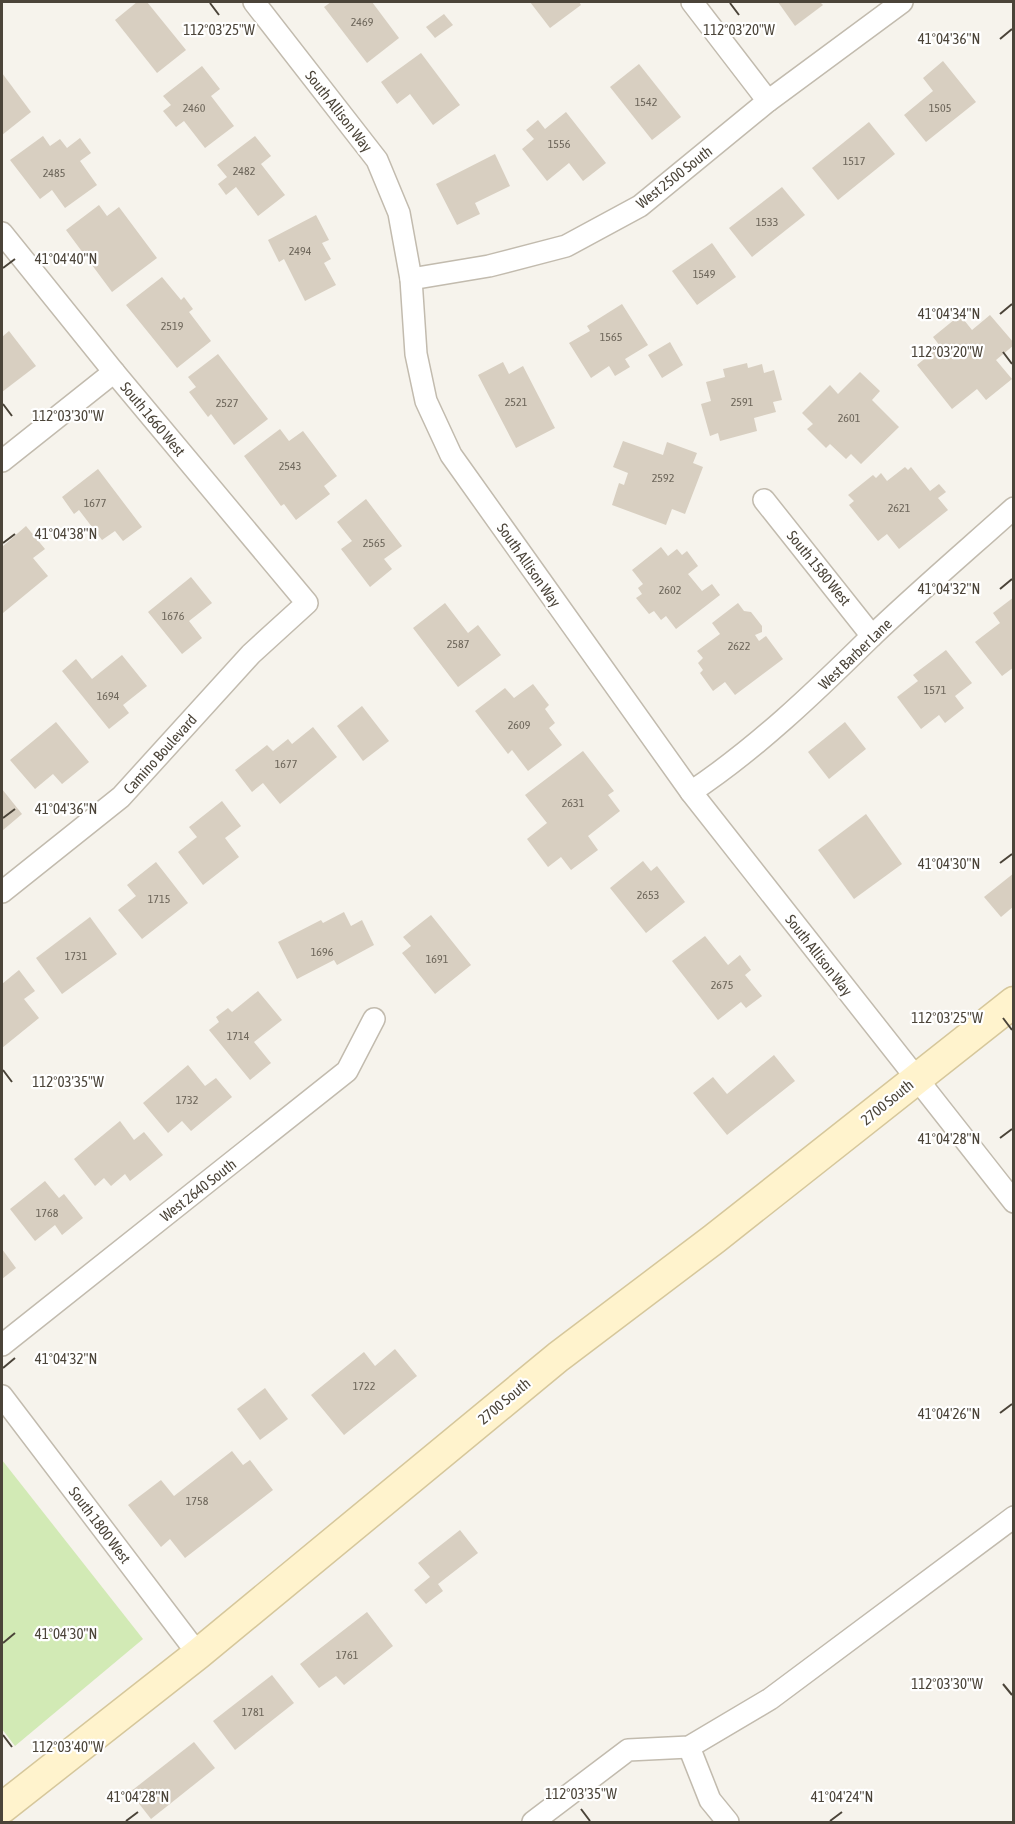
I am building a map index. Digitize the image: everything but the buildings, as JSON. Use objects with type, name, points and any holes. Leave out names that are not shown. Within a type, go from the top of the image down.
[{"type":"main road","name":"2700 South","points":[[2,1808],[198,1654],[558,1357],[732,1225],[1014,1002]]},
{"type":"street","name":"South Allison Way","points":[[254,2],[377,160],[399,213],[411,279],[416,354],[426,401],[451,455],[691,792],[1014,1202]]},
{"type":"street","points":[[692,2],[768,101]]},
{"type":"street","name":"West 2500 South","points":[[411,279],[489,266],[566,246],[640,206],[768,101],[902,2]]},
{"type":"street","name":"South 1660 West","points":[[2,233],[114,372],[307,603]]},
{"type":"street","points":[[2,461],[114,372]]},
{"type":"street","name":"South 1580 West","points":[[764,500],[872,636]]},
{"type":"street","name":"West Barber Lane","points":[[691,792],[719,773],[784,721],[872,636],[1014,508]]},
{"type":"street","name":"Camino Boulevard","points":[[2,892],[121,797],[251,654],[307,603]]},
{"type":"street","name":"West 2640 South","points":[[2,1345],[347,1071],[374,1019]]},
{"type":"street","name":"South 1800 West","points":[[2,1396],[198,1654]]},
{"type":"street","points":[[533,1822],[628,1750],[689,1747],[770,1700],[1014,1517]]},
{"type":"street","points":[[689,1747],[710,1800],[728,1822]]},
{"type":"green space","points":[[2,1460],[143,1639],[15,1746],[2,1729]]}]
